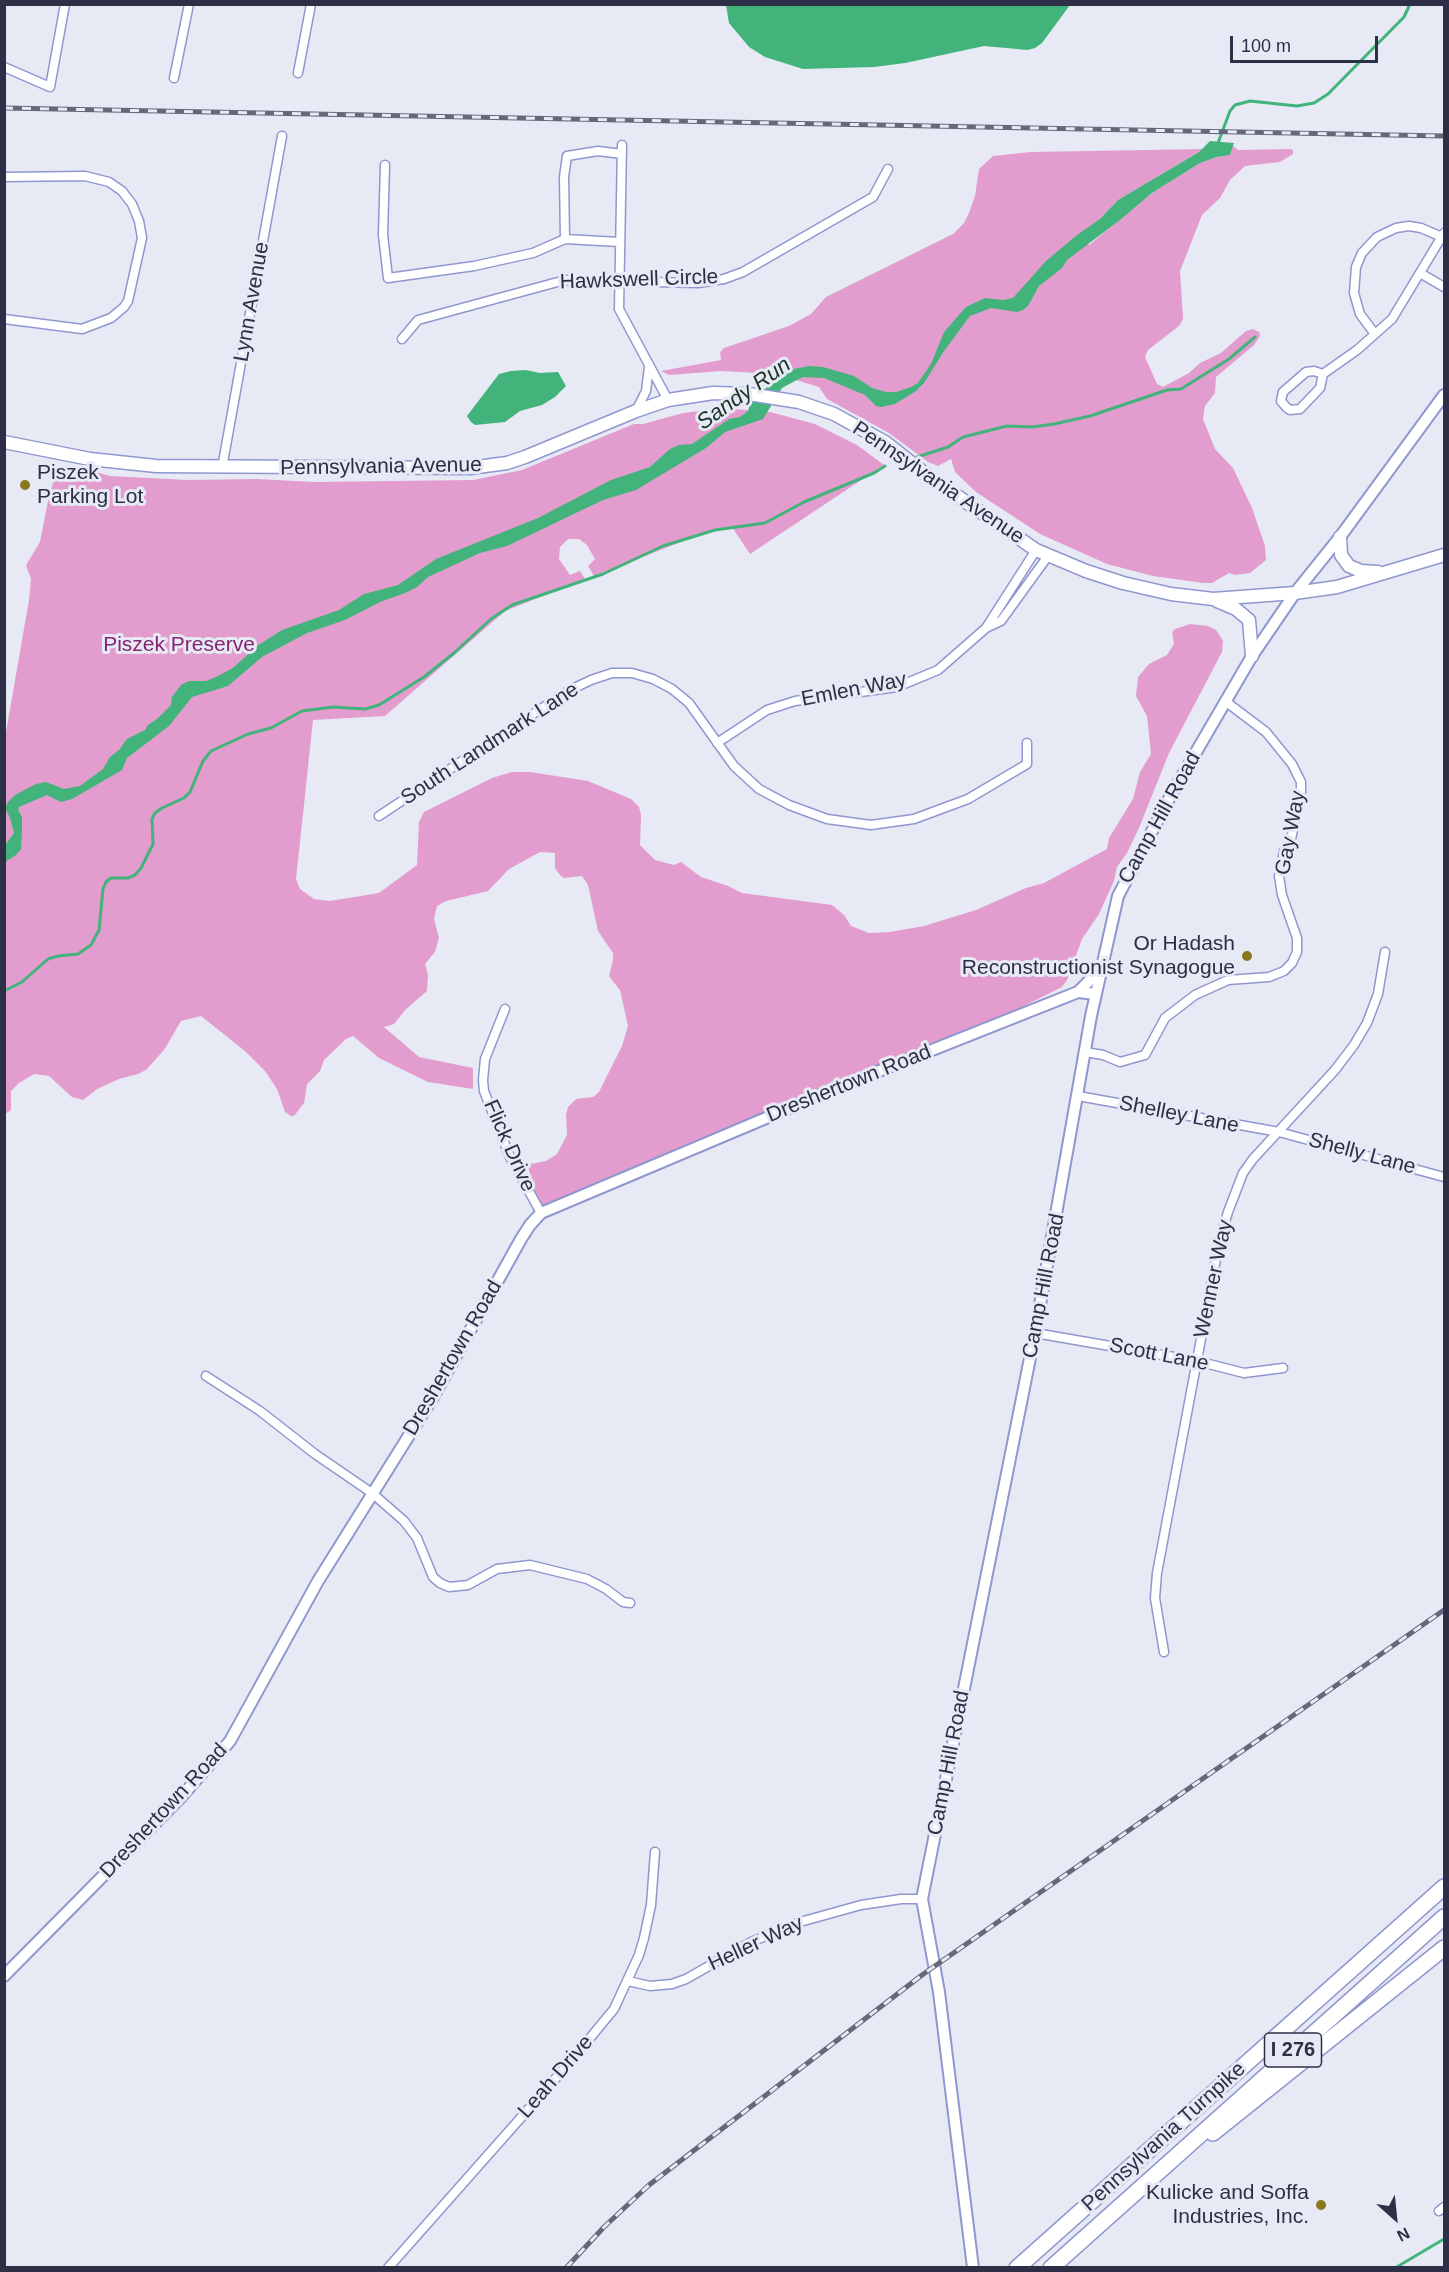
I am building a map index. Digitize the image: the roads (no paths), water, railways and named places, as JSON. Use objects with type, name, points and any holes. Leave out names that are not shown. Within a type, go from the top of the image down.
[{"type":"highway","name":"Pennsylvania Turnpike","points":[[1017,2268],[1444,1887]]},
{"type":"highway","name":"Pennsylvania Turnpike","points":[[1051,2268],[1444,1917]]},
{"type":"highway","points":[[1144,2186],[1245,2109],[1444,1948]]},
{"type":"main road","name":"Pennsylvania Avenue","points":[[4,442],[121,464],[222,468],[448,470],[487,466],[525,457],[668,400],[713,393],[749,394],[779,397],[818,407],[834,414],[885,442],[928,476],[1042,553],[1123,583],[1171,594],[1213,599],[1295,593],[1337,587],[1444,555]]},
{"type":"main road","points":[[1340,537],[1341,555],[1349,566],[1361,571],[1388,573]]},
{"type":"main road","points":[[1213,599],[1236,609],[1249,620],[1252,656]]},
{"type":"street","points":[[4,67],[50,87],[66,4]]},
{"type":"street","points":[[174,78],[189,4]]},
{"type":"street","points":[[298,73],[311,4]]},
{"type":"street","name":"Lynn Avenue","points":[[222,468],[282,136]]},
{"type":"street","points":[[565,239],[564,177],[567,156],[622,149],[619,309],[668,400]]},
{"type":"street","points":[[385,165],[383,235],[388,278],[484,264],[533,253],[565,239],[620,242]]},
{"type":"street","name":"Hawkswell Circle","points":[[402,339],[418,320],[544,284],[566,280],[698,283],[724,279],[743,272],[873,197],[888,168]]},
{"type":"street","points":[[4,177],[85,176],[109,182],[122,191],[132,204],[139,221],[142,238],[128,301],[111,318],[82,329],[4,319]]},
{"type":"street","points":[[1323,374],[1314,371],[1306,372],[1283,392],[1281,401],[1290,410],[1303,406],[1320,388],[1323,374],[1357,350],[1392,319],[1443,235],[1409,226],[1396,228],[1377,237],[1362,253],[1356,267],[1354,293],[1360,314],[1375,334]]},
{"type":"street","points":[[1420,273],[1444,287]]},
{"type":"street","points":[[636,411],[646,391],[649,366]]},
{"type":"street","name":"Camp Hill Road","points":[[973,2268],[939,1992],[922,1899],[1035,1333],[1096,994],[1118,896],[1124,881],[1252,656],[1295,593],[1340,537],[1444,395]]},
{"type":"street","name":"Emlen Way","points":[[717,743],[767,710],[776,707],[795,701],[897,687],[938,670],[986,628],[1042,553]]},
{"type":"street","name":"South Landmark Lane","points":[[379,816],[568,691],[612,673],[632,673],[653,679],[672,689],[689,703],[734,766],[759,789],[789,805],[827,819],[871,825],[914,819],[968,799],[1027,764],[1027,743]]},
{"type":"street","name":"Gay Way","points":[[1085,1052],[1103,1055],[1120,1062],[1146,1055],[1165,1018],[1195,995],[1228,980],[1269,977],[1284,971],[1292,963],[1297,952],[1297,938],[1282,895],[1279,876],[1284,850],[1291,839],[1301,782],[1292,764],[1266,732],[1225,701]]},
{"type":"street","name":"Wenner Way","points":[[1164,1652],[1155,1598],[1157,1573],[1219,1243],[1232,1201],[1243,1173],[1253,1159],[1335,1070],[1354,1045],[1378,994],[1385,952]]},
{"type":"street","points":[[1078,992],[1102,968]]},
{"type":"street","name":"Dreshertown Road","points":[[4,1976],[182,1796],[230,1741],[318,1581],[433,1397],[521,1239],[541,1213],[839,1087],[1078,992],[1096,994]]},
{"type":"street","name":"Flick Drive","points":[[505,1009],[485,1059],[484,1091],[510,1157],[541,1213]]},
{"type":"street","name":"Shelley Lane","points":[[1078,1096],[1279,1132]]},
{"type":"street","name":"Shelly Lane","points":[[1279,1132],[1444,1177]]},
{"type":"street","name":"Scott Lane","points":[[1035,1333],[1197,1361],[1244,1373],[1282,1368]]},
{"type":"street","points":[[206,1376],[260,1411],[315,1454],[372,1493],[412,1530],[433,1576],[440,1583],[449,1587],[459,1587],[468,1585],[497,1569],[530,1565],[587,1579],[606,1589],[622,1602],[630,1603]]},
{"type":"street","name":"Leah Drive","points":[[388,2268],[614,2009],[639,1955],[648,1922],[655,1852]]},
{"type":"street","name":"Heller Way","points":[[628,1981],[650,1986],[672,1984],[686,1979],[751,1942],[800,1922],[861,1905],[901,1899],[922,1899]]},
{"type":"waterway","name":"Sandy Run","points":[[1218,143],[1230,111],[1235,105],[1250,101],[1297,106],[1314,103],[1328,94],[1404,17],[1410,4]]},
{"type":"waterway","points":[[917,457],[948,447],[963,437],[1007,426],[1032,427],[1054,424],[1090,416],[1167,390],[1181,389],[1229,359],[1255,337]]},
{"type":"waterway","points":[[4,991],[22,982],[48,959],[78,954],[91,945],[99,930],[103,889],[106,882],[111,878],[128,878],[135,875],[141,868],[153,844],[152,819],[155,813],[184,798],[190,792],[203,761],[211,751],[248,734],[271,728],[302,711],[333,707],[365,709],[379,705],[424,677],[491,619],[512,605],[603,574],[663,546],[715,530],[765,523],[804,502],[874,473],[885,466]]},
{"type":"waterway","points":[[1395,2268],[1444,2239]]},
{"type":"railway","points":[[4,108],[1444,136]]},
{"type":"railway","points":[[566,2268],[604,2227],[649,2185],[922,1975],[1444,1610]]},
{"type":"place","name":"Piszek Parking Lot","points":[[25,485]]},
{"type":"place","name":"Or Hadash Reconstructionist Synagogue","points":[[1247,956]]},
{"type":"place","name":"Kulicke and Soffa Industries, Inc.","points":[[1321,2205]]},
{"type":"park label","name":"Piszek Preserve","points":[[179,645]]}]
